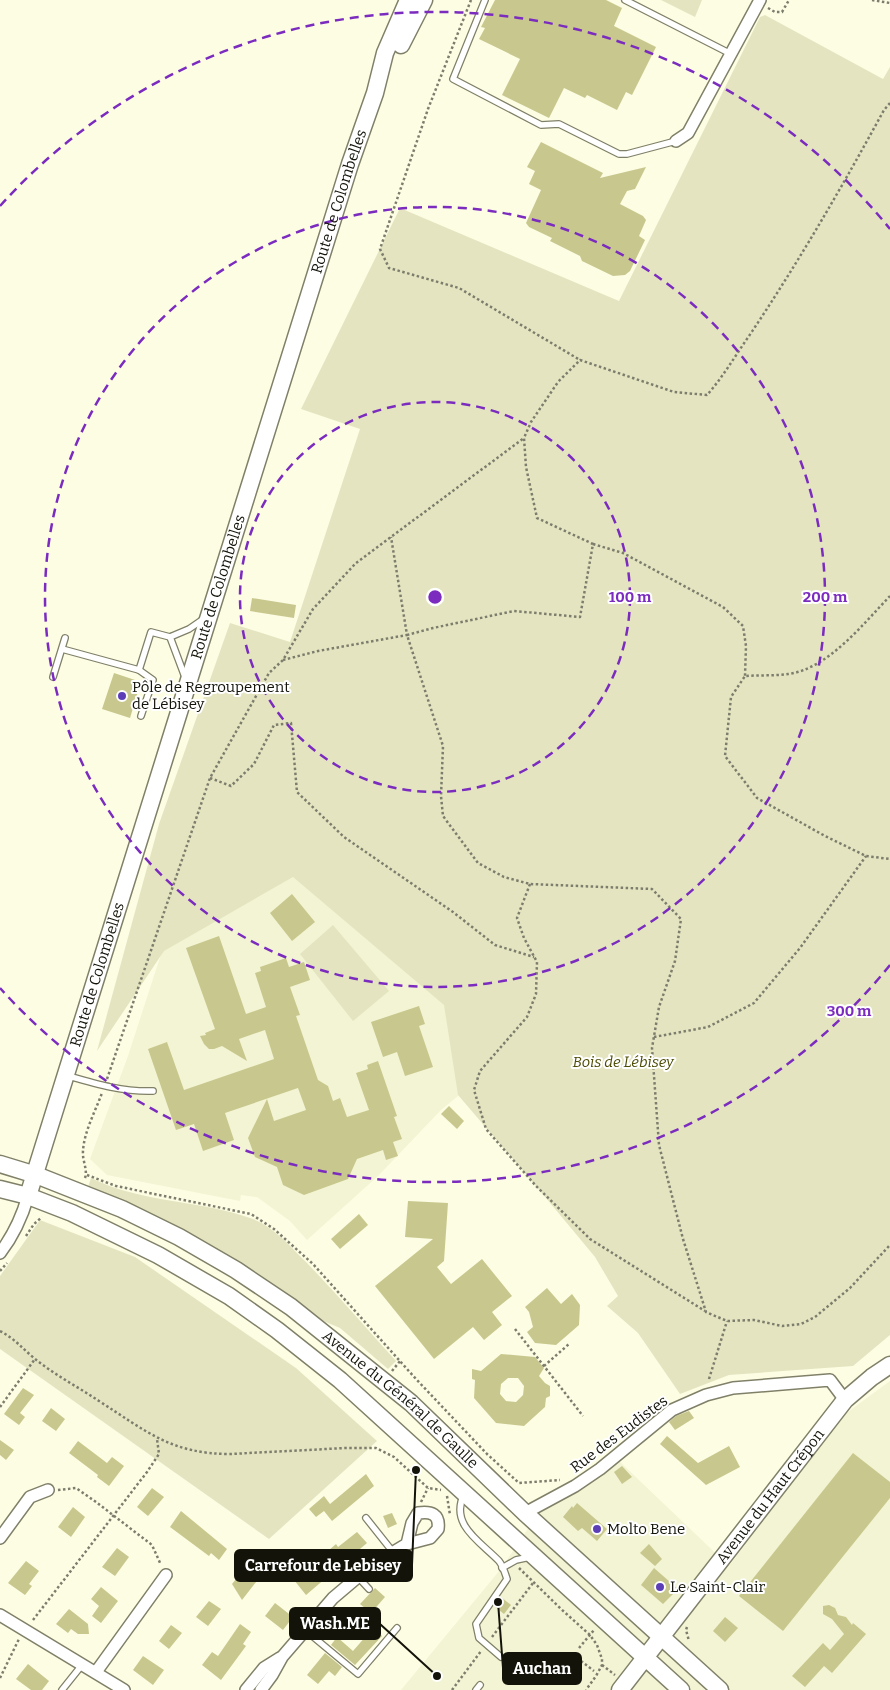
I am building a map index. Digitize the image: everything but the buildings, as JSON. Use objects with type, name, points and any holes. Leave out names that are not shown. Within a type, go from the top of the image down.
[{"type":"main road","name":"Route de Colombelles","points":[[28,1196],[350,164],[375,93],[385,53],[408,0]]},
{"type":"main road","name":"Route de Colombelles","points":[[375,93],[396,57],[409,27],[424,0]]},
{"type":"main road","name":"Avenue du Général de Gaulle","points":[[0,1164],[36,1175],[122,1209],[179,1237],[236,1270],[291,1307],[410,1403],[525,1514],[720,1690]]},
{"type":"main road","name":"Avenue du Général de Gaulle","points":[[0,1189],[28,1196],[79,1217],[158,1255],[249,1309],[309,1354],[681,1690]]},
{"type":"main road","name":"Avenue du Haut Crépon","points":[[620,1690],[845,1400],[872,1377],[890,1365]]},
{"type":"street","points":[[676,141],[688,133],[731,54],[763,3]]},
{"type":"street","points":[[0,1253],[13,1234],[24,1212],[28,1196]]},
{"type":"street","name":"Rue des Eudistes","points":[[525,1514],[575,1486],[600,1469],[672,1410],[706,1395],[733,1388],[830,1380],[845,1400]]},
{"type":"street","points":[[0,1538],[30,1497],[48,1490]]},
{"type":"street","points":[[261,1690],[282,1657],[333,1598],[372,1565],[407,1544]]},
{"type":"street","points":[[96,1672],[166,1575]]},
{"type":"street","points":[[0,1615],[124,1690]]},
{"type":"street","points":[[246,1690],[264,1668],[282,1657]]},
{"type":"lane","points":[[484,0],[453,80],[541,125],[559,124],[620,154],[627,154],[676,141]]},
{"type":"lane","points":[[625,0],[731,54]]},
{"type":"lane","points":[[139,670],[151,632],[170,638],[189,629],[208,616]]},
{"type":"lane","points":[[54,677],[65,638]]},
{"type":"lane","points":[[170,638],[188,684]]},
{"type":"lane","points":[[62,649],[139,670],[153,680],[141,716]]},
{"type":"lane","points":[[66,1076],[104,1087],[153,1091]]},
{"type":"lane","points":[[464,1492],[460,1502],[465,1528],[476,1542],[500,1562],[507,1579],[476,1624],[479,1638],[500,1657]]},
{"type":"lane","points":[[366,1518],[393,1552]]},
{"type":"lane","points":[[502,1568],[516,1560],[534,1556]]},
{"type":"lane","points":[[357,1576],[369,1589]]},
{"type":"lane","points":[[305,1630],[358,1674],[397,1628]]},
{"type":"lane","points":[[62,1690],[82,1665]]},
{"type":"path","points":[[471,0],[428,110],[380,249],[390,268],[459,288],[580,360],[674,392],[707,395],[721,379],[834,202],[884,110],[890,103]]},
{"type":"path","points":[[763,3],[775,12],[782,12],[789,0]]},
{"type":"path","points":[[872,0],[890,3]]},
{"type":"path","points":[[580,360],[558,382],[531,422],[524,438],[526,467],[537,518],[593,544],[624,553],[723,607],[743,626],[746,646],[745,676],[731,697],[725,756],[757,798],[825,836],[866,856],[890,859]]},
{"type":"path","points":[[518,1483],[487,1454],[313,1264],[274,1229],[251,1214],[116,1186],[87,1175],[82,1160],[84,1144],[210,778],[270,673],[283,660],[313,609],[356,563],[524,438]]},
{"type":"path","points":[[391,536],[407,636],[443,746],[441,796],[443,816],[478,863],[504,877],[530,884],[652,889],[681,919],[675,961],[659,1007],[652,1048],[659,1144],[683,1239],[706,1312]]},
{"type":"path","points":[[283,660],[318,650],[407,636],[433,628],[514,611],[580,617],[593,544]]},
{"type":"path","points":[[745,676],[789,674],[817,665],[859,628],[890,596]]},
{"type":"path","points":[[210,778],[231,786],[254,764],[274,725],[291,723],[297,792],[344,837],[453,912],[495,945],[534,957]]},
{"type":"path","points":[[654,1037],[708,1028],[754,1003],[800,948],[866,856]]},
{"type":"path","points":[[530,884],[517,918],[524,938],[537,962],[536,994],[527,1018],[480,1071],[474,1090],[486,1129],[536,1186],[590,1239],[706,1312],[727,1322],[754,1320],[782,1326],[801,1324],[815,1317],[850,1288],[890,1245]]},
{"type":"path","points":[[709,1379],[727,1322]]},
{"type":"path","points":[[515,1328],[583,1416]]},
{"type":"path","points":[[0,1331],[10,1336],[35,1359],[157,1439],[182,1449],[214,1454],[376,1448],[394,1457],[418,1478]]},
{"type":"path","points":[[544,1366],[569,1344]]},
{"type":"path","points":[[0,1407],[35,1359]]},
{"type":"path","points":[[392,1371],[400,1361]]},
{"type":"path","points":[[0,1678],[24,1631],[160,1454],[157,1439]]},
{"type":"path","points":[[48,1490],[76,1488],[152,1545],[166,1575]]},
{"type":"path","points":[[517,1565],[533,1583],[590,1635],[597,1645],[602,1658],[602,1665],[586,1690]]},
{"type":"path","points":[[689,1624],[686,1630],[688,1640],[695,1646]]},
{"type":"path","points":[[579,1648],[590,1635]]},
{"type":"path","points":[[577,1658],[594,1671]]},
{"type":"shaded area","points":[[216,796],[534,1033],[441,1110],[378,1176],[307,1240],[290,1221],[257,1197],[241,1195],[240,1201],[107,1175],[90,1159],[128,1056],[201,831]]},
{"type":"shaded area","points":[[890,1381],[890,1690],[401,1690],[500,1570],[540,1511],[595,1476],[619,1461],[729,1566],[845,1414]]},
{"type":"green space","points":[[661,0],[702,0],[695,17]]},
{"type":"green space","name":"Bois de Lébisey","points":[[765,15],[883,79],[890,67],[890,1335],[853,1366],[729,1375],[680,1394],[638,1333],[607,1306],[618,1296],[595,1257],[458,1095],[444,1005],[293,877],[164,951],[97,1051],[159,824],[230,623],[290,642],[360,429],[301,409],[400,208],[619,301],[760,17]]},
{"type":"green space","points":[[333,925],[389,991],[353,1021],[300,954]]},
{"type":"green space","points":[[91,1178],[130,1192],[233,1213],[253,1219],[268,1227],[306,1262],[396,1361],[388,1369],[340,1328],[321,1320],[291,1297],[206,1242],[129,1203],[88,1187]]},
{"type":"green space","points":[[40,1220],[135,1257],[296,1368],[377,1441],[269,1539],[0,1349],[0,1276]]},
{"type":"place","name":"Pôle de Regroupement de Lébisey","points":[[122,696]]},
{"type":"place","name":"Carrefour de Lebisey","points":[[416,1470]]},
{"type":"place","name":"Molto Bene","points":[[597,1529]]},
{"type":"place","name":"Le Saint-Clair","points":[[660,1587]]},
{"type":"place","name":"Auchan","points":[[498,1602]]},
{"type":"place","name":"Wash.ME","points":[[437,1676]]}]
